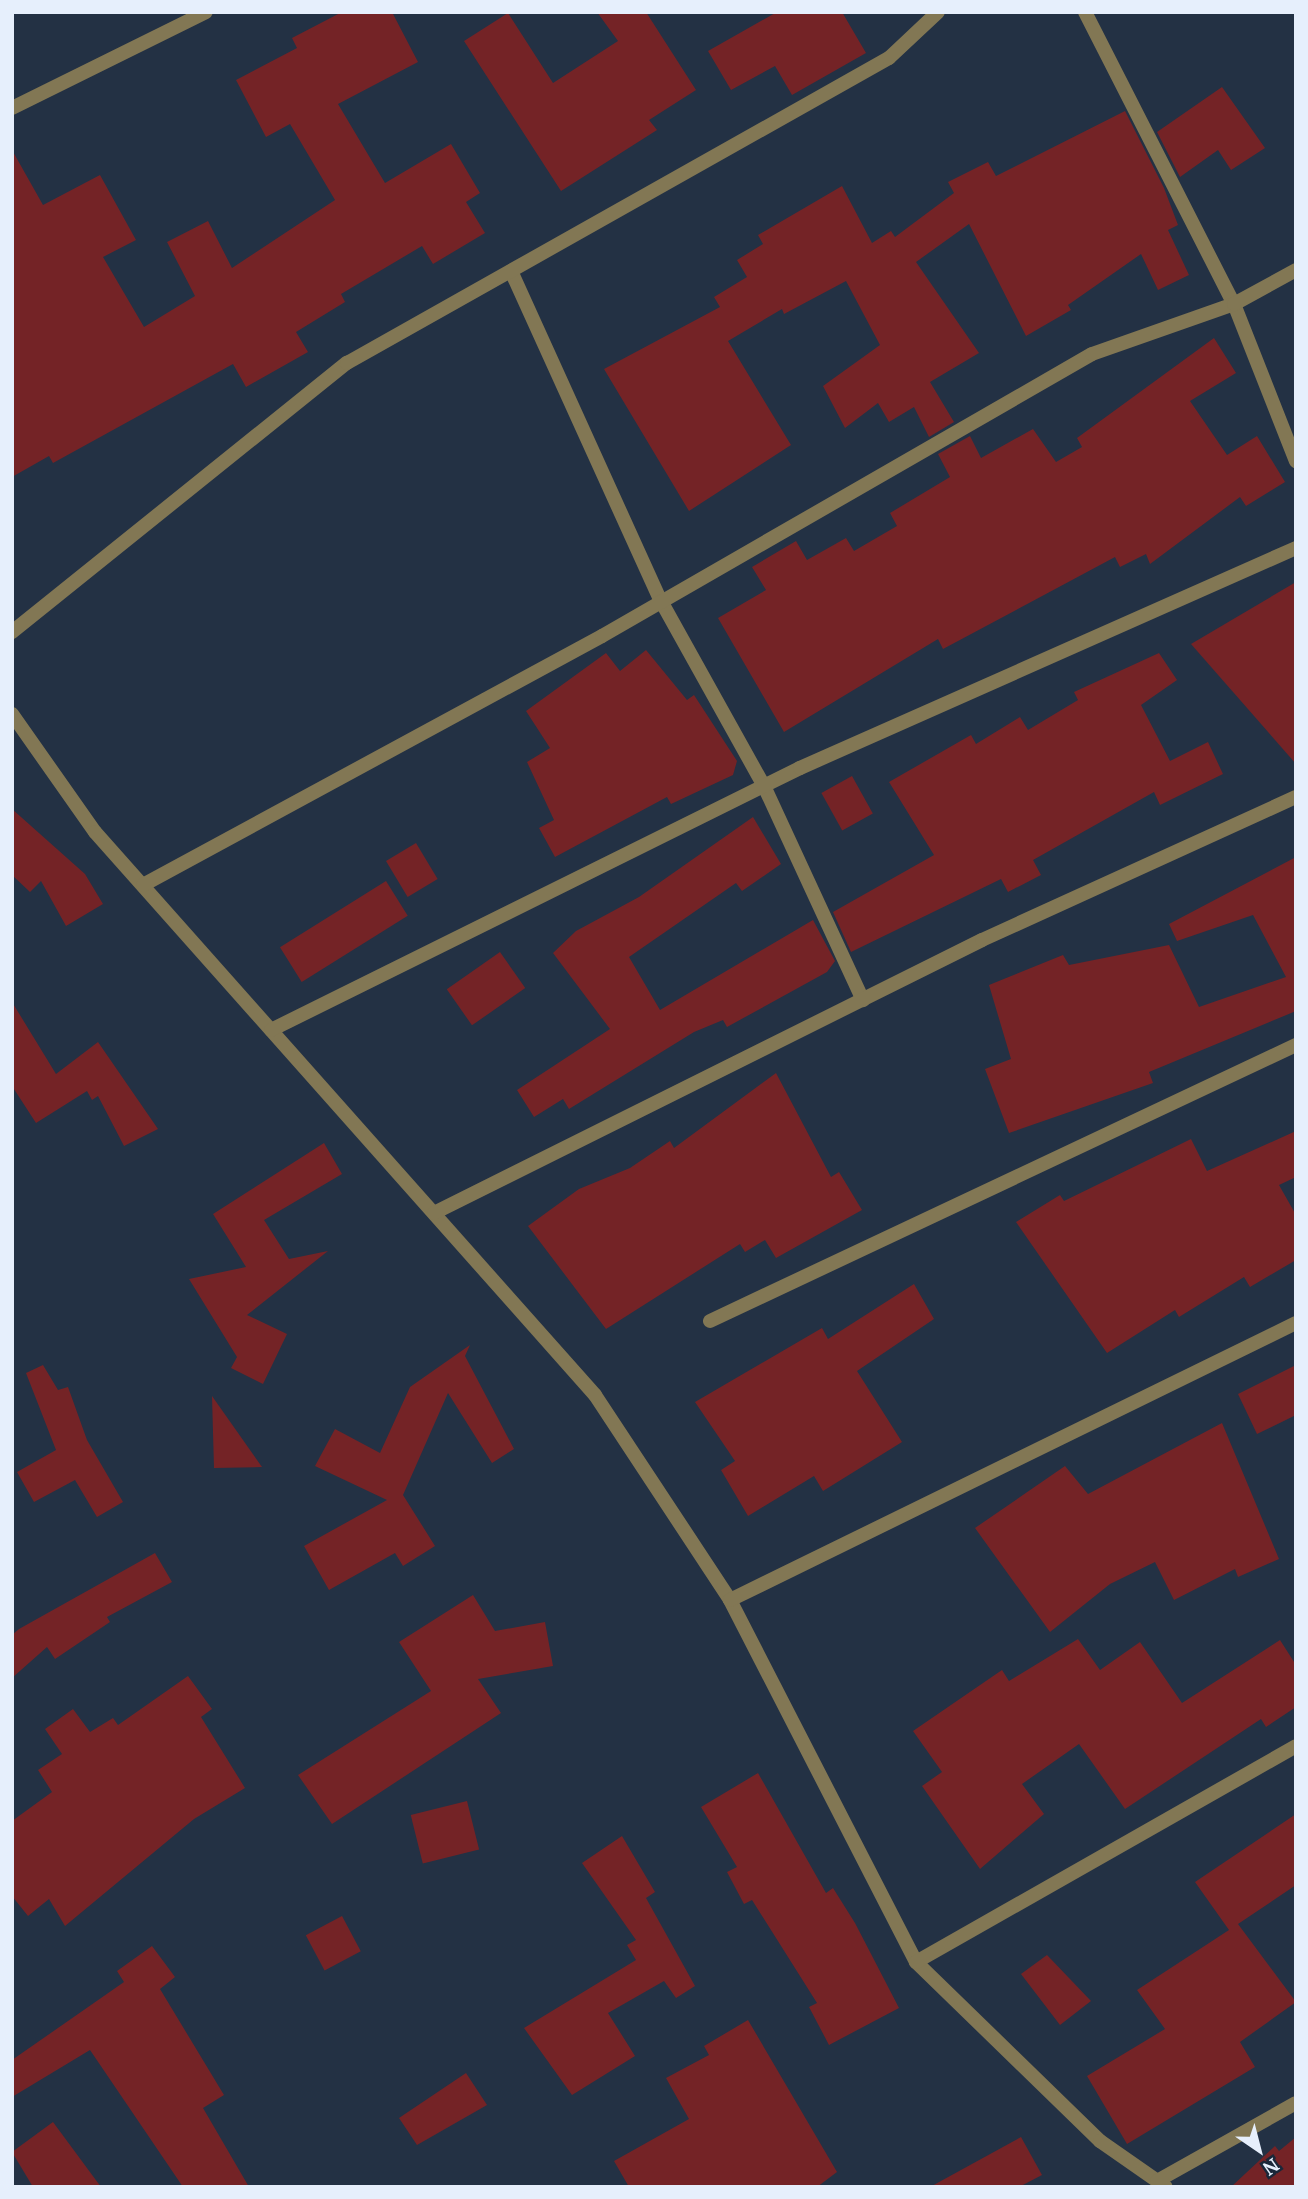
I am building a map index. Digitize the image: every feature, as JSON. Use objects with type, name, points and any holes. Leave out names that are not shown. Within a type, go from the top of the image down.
[{"type":"street","points":[[12,108],[206,12]]},
{"type":"street","points":[[12,632],[347,363],[889,58],[938,12]]},
{"type":"street","points":[[1085,12],[1234,304],[1296,461]]},
{"type":"street","points":[[143,885],[661,601],[1092,354],[1234,304],[1296,270]]},
{"type":"street","points":[[511,271],[661,601],[764,786],[863,1000]]},
{"type":"street","points":[[271,1030],[764,786],[1296,548]]},
{"type":"street","points":[[12,714],[95,831],[595,1395],[730,1600],[916,1962],[1100,2141],[1161,2184],[1296,2103]]},
{"type":"street","points":[[434,1213],[863,1000],[1296,797]]},
{"type":"street","points":[[710,1321],[1296,1045]]},
{"type":"street","points":[[730,1600],[1296,1323]]},
{"type":"street","points":[[916,1962],[1296,1746]]},
{"type":"building","points":[[342,12],[392,12],[418,62],[338,104],[385,183],[451,144],[480,193],[466,202],[485,233],[433,264],[422,246],[341,294],[345,302],[296,332],[308,352],[246,387],[233,364],[53,463],[49,456],[12,477],[12,150],[43,205],[100,175],[136,240],[103,257],[144,327],[195,296],[167,242],[208,221],[232,268],[335,200],[290,124],[266,137],[236,80],[297,48],[292,38]]},
{"type":"building","points":[[597,12],[646,12],[696,90],[649,120],[657,130],[561,191],[464,41],[508,13],[553,83],[618,41]]},
{"type":"building","points":[[777,12],[842,12],[866,53],[792,95],[775,66],[731,90],[708,51]]},
{"type":"building","points":[[1222,87],[1265,148],[1231,170],[1218,150],[1180,177],[1157,132]]},
{"type":"building","points":[[1125,111],[1164,188],[1178,225],[1168,230],[1189,275],[1158,290],[1141,254],[1068,305],[1071,310],[1026,336],[969,224],[916,262],[979,353],[930,382],[954,422],[929,437],[914,407],[889,422],[878,403],[845,428],[823,386],[880,345],[846,281],[784,314],[782,309],[728,341],[791,445],[689,511],[604,369],[720,307],[714,297],[747,277],[737,260],[763,244],[758,235],[842,186],[872,243],[891,231],[895,237],[954,193],[948,182],[988,162],[996,176]]},
{"type":"building","points":[[1214,338],[1236,373],[1190,401],[1227,455],[1257,436],[1285,482],[1246,506],[1240,497],[1150,564],[1146,554],[1120,567],[1115,557],[943,649],[938,639],[784,732],[718,618],[766,590],[752,567],[796,541],[807,560],[846,538],[854,551],[897,526],[890,513],[950,477],[938,454],[970,436],[981,458],[1033,429],[1056,462],[1082,447],[1077,438]]},
{"type":"building","points":[[1296,582],[1296,764],[1191,644]]},
{"type":"building","points":[[646,650],[687,700],[694,695],[737,761],[733,775],[671,804],[667,797],[555,857],[539,828],[554,820],[527,762],[550,748],[526,711],[606,653],[620,671]]},
{"type":"building","points":[[1159,653],[1177,680],[1141,705],[1170,761],[1208,742],[1223,774],[1160,805],[1154,792],[1033,860],[1041,875],[1008,892],[1001,879],[851,952],[833,912],[934,855],[889,782],[971,735],[976,744],[1020,717],[1028,730],[1078,700],[1074,692]]},
{"type":"building","points":[[852,776],[873,814],[842,831],[821,793]]},
{"type":"building","points":[[12,809],[85,874],[103,904],[66,926],[41,881],[30,892],[12,875]]},
{"type":"building","points":[[753,817],[781,864],[742,891],[736,883],[629,957],[660,1010],[813,920],[835,961],[827,972],[727,1027],[723,1020],[694,1032],[569,1109],[563,1099],[534,1117],[517,1090],[610,1029],[553,953],[576,931],[639,897]]},
{"type":"building","points":[[416,843],[438,879],[408,897],[386,861]]},
{"type":"building","points":[[1296,857],[1296,1011],[1149,1072],[1153,1083],[1009,1133],[985,1069],[1011,1059],[989,985],[1063,955],[1069,965],[1169,945],[1199,1007],[1286,977],[1253,915],[1177,941],[1169,924]]},
{"type":"building","points":[[386,881],[408,916],[302,982],[280,947]]},
{"type":"building","points":[[500,952],[525,988],[472,1025],[447,989]]},
{"type":"building","points":[[12,1002],[56,1074],[98,1042],[158,1129],[124,1146],[98,1096],[92,1100],[87,1091],[36,1123],[12,1086]]},
{"type":"building","points":[[776,1073],[831,1177],[839,1172],[862,1210],[776,1258],[765,1240],[745,1252],[740,1244],[606,1329],[528,1226],[579,1189],[630,1168],[670,1141],[674,1148]]},
{"type":"building","points":[[1296,1131],[1296,1177],[1279,1185],[1296,1215],[1296,1260],[1250,1287],[1244,1277],[1179,1317],[1175,1310],[1107,1353],[1016,1222],[1060,1195],[1064,1201],[1191,1139],[1207,1171]]},
{"type":"building","points":[[324,1143],[342,1174],[264,1220],[289,1259],[328,1251],[247,1315],[287,1334],[263,1384],[231,1368],[237,1357],[189,1279],[246,1267],[213,1214]]},
{"type":"building","points":[[914,1284],[934,1319],[857,1371],[902,1442],[823,1491],[814,1476],[748,1516],[721,1470],[735,1461],[695,1402],[822,1328],[828,1339]]},
{"type":"building","points":[[470,1345],[465,1356],[514,1449],[492,1463],[448,1393],[403,1495],[435,1546],[403,1566],[395,1553],[329,1590],[304,1546],[387,1500],[315,1466],[335,1429],[380,1453],[410,1387]]},
{"type":"building","points":[[43,1365],[58,1390],[68,1387],[87,1440],[123,1502],[97,1517],[75,1480],[34,1502],[17,1472],[56,1450],[26,1373]]},
{"type":"building","points":[[1296,1365],[1296,1415],[1257,1434],[1238,1394]]},
{"type":"building","points":[[212,1396],[262,1467],[214,1468]]},
{"type":"building","points":[[1222,1423],[1279,1559],[1238,1577],[1235,1569],[1174,1600],[1155,1562],[1110,1584],[1050,1632],[975,1528],[1065,1466],[1088,1494]]},
{"type":"building","points":[[155,1553],[172,1582],[107,1617],[110,1622],[55,1659],[47,1647],[12,1678],[12,1635]]},
{"type":"building","points":[[473,1595],[495,1631],[545,1622],[553,1666],[478,1679],[501,1713],[332,1824],[298,1775],[431,1691],[399,1642]]},
{"type":"building","points":[[1078,1639],[1100,1670],[1140,1642],[1182,1703],[1280,1640],[1296,1665],[1296,1707],[1266,1727],[1261,1719],[1125,1809],[1079,1744],[1022,1784],[1044,1814],[980,1869],[922,1786],[942,1772],[913,1731],[1002,1670],[1009,1681]]},
{"type":"building","points":[[188,1676],[212,1709],[201,1717],[245,1788],[194,1819],[65,1926],[49,1899],[28,1916],[12,1896],[12,1821],[52,1792],[38,1770],[62,1754],[45,1729],[73,1709],[90,1732],[113,1718],[118,1725]]},
{"type":"building","points":[[758,1773],[826,1893],[833,1888],[855,1923],[899,2008],[829,2045],[809,2007],[817,2003],[752,1900],[744,1904],[727,1872],[737,1867],[701,1807]]},
{"type":"building","points":[[467,1801],[479,1850],[423,1864],[411,1815]]},
{"type":"building","points":[[1296,1814],[1296,1885],[1238,1924],[1296,2002],[1240,2042],[1255,2067],[1127,2144],[1087,2076],[1165,2029],[1137,1990],[1229,1930],[1195,1882]]},
{"type":"building","points":[[622,1836],[655,1892],[646,1898],[695,1986],[676,1998],[664,1981],[608,2013],[635,2056],[572,2095],[524,2028],[636,1960],[627,1945],[636,1940],[582,1863]]},
{"type":"building","points":[[342,1916],[361,1951],[325,1971],[306,1935]]},
{"type":"building","points":[[152,1946],[175,1977],[160,1989],[224,2095],[203,2108],[249,2187],[183,2187],[90,2050],[12,2097],[12,2060],[124,1982],[117,1971]]},
{"type":"building","points":[[1047,1955],[1091,2001],[1060,2025],[1021,1974]]},
{"type":"building","points":[[748,2020],[837,2172],[817,2187],[629,2187],[614,2161],[689,2119],[666,2078],[709,2055],[704,2046]]},
{"type":"building","points":[[466,2073],[487,2105],[417,2145],[399,2118]]},
{"type":"building","points":[[53,2122],[101,2187],[33,2187],[12,2152]]},
{"type":"building","points":[[1021,2137],[1042,2175],[1019,2187],[930,2187]]},
{"type":"building","points":[[1296,2137],[1296,2187],[1231,2187],[1275,2146],[1279,2151]]}]
